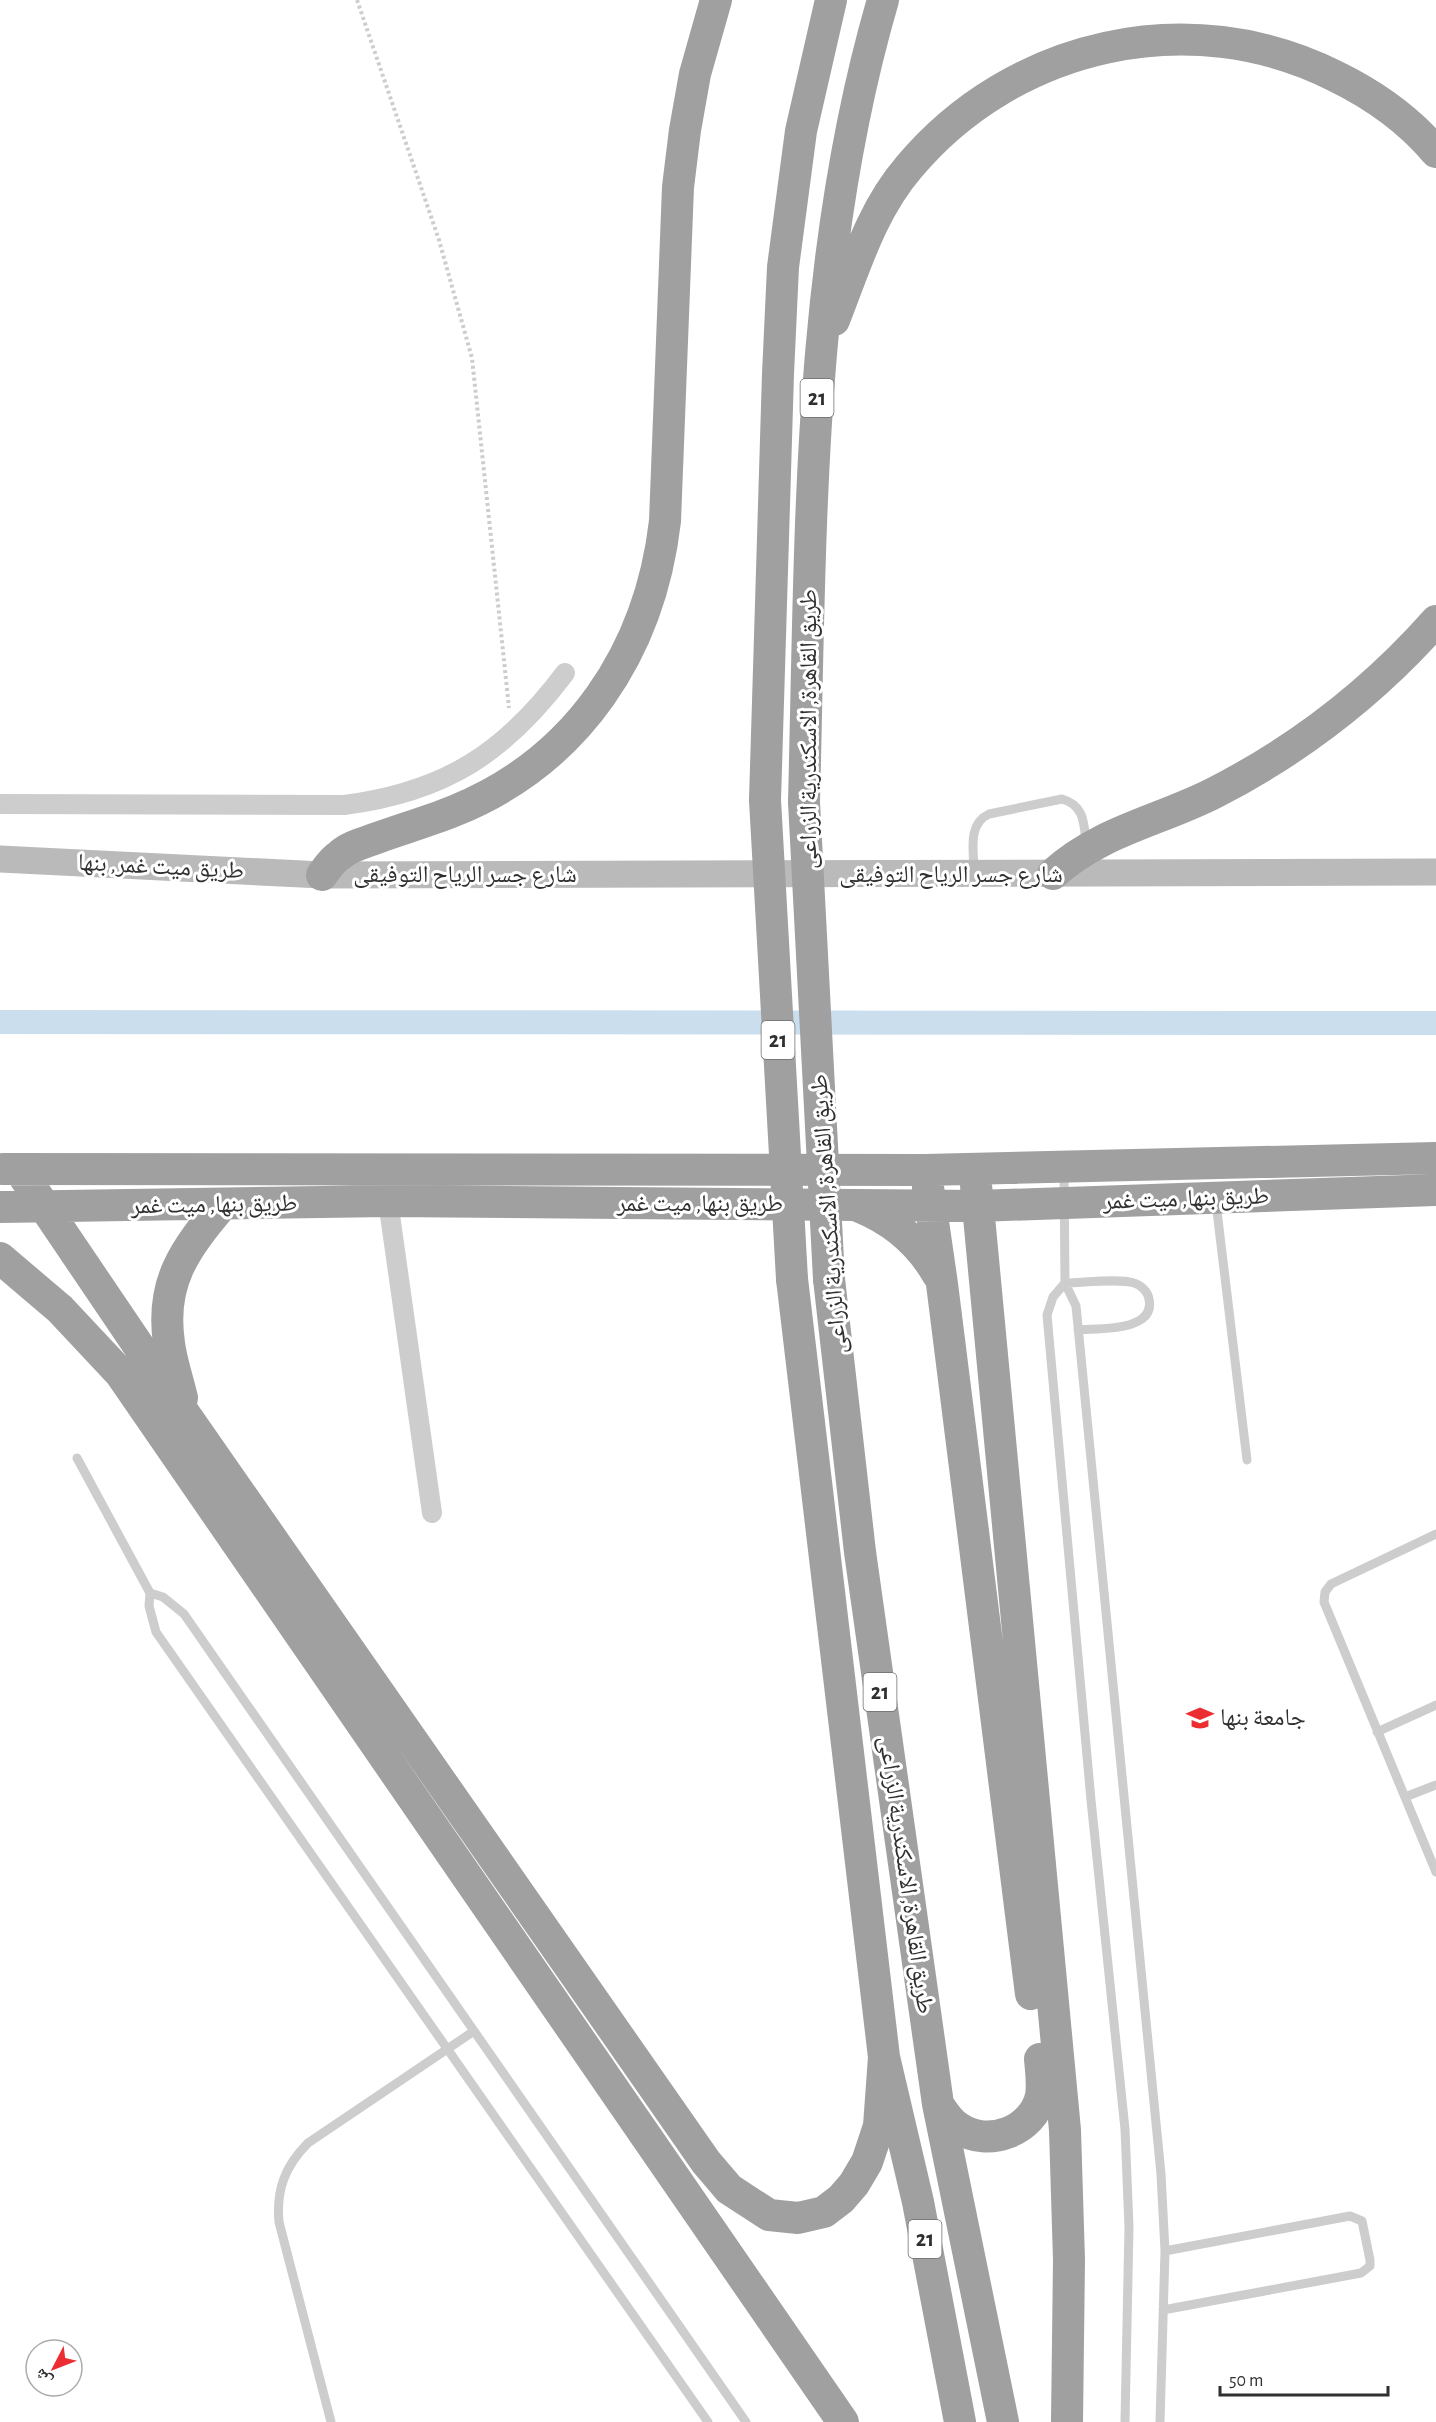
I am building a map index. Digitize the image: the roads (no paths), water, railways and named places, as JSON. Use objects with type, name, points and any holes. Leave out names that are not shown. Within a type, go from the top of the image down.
[{"type":"highway","points":[[322,875],[340,854],[352,847],[454,811],[481,799],[531,767],[554,748],[589,711],[615,676],[631,647],[644,617],[661,554],[665,521],[678,187],[695,74],[716,0]]},
{"type":"highway","name":"طريق القاهرة, الاسكندرية الزراعى","points":[[831,0],[801,131],[783,267],[777,385],[765,800],[792,1279],[800,1334],[802,1379],[884,2057],[918,2202],[960,2422]]},
{"type":"highway","name":"طريق القاهرة, الاسكندرية الزراعى","points":[[883,0],[858,95],[841,181],[820,355],[813,455],[804,802],[829,1279],[860,1552],[938,2104],[1004,2422]]},
{"type":"highway","points":[[820,355],[871,224],[908,168],[938,136],[981,101],[1006,85],[1061,59],[1090,50],[1150,40],[1220,41],[1254,46],[1309,64],[1351,83],[1407,123],[1436,152]]},
{"type":"highway","points":[[1053,874],[1088,861],[1113,834],[1175,811],[1215,792],[1290,749],[1365,692],[1436,621]]},
{"type":"highway","name":"طريق بنها, ميت غمر","points":[[9,1169],[925,1170],[1436,1158]]},
{"type":"highway","points":[[9,1169],[46,1208],[186,1416],[699,2152],[729,2188],[769,2215],[798,2218],[824,2212],[841,2199],[854,2184],[867,2162],[879,2126],[884,2057]]},
{"type":"highway","points":[[975,1169],[1065,2130],[1070,2260],[1067,2422]]},
{"type":"highway","points":[[925,1170],[942,1284],[1043,2081],[1041,2098],[1034,2113],[1022,2125],[1008,2133],[992,2137],[975,2136],[960,2129],[947,2118],[938,2104]]},
{"type":"highway","name":"طريق بنها, ميت غمر","points":[[0,1207],[388,1201],[978,1206],[1436,1190]]},
{"type":"highway","points":[[186,1416],[169,1345],[167,1318],[170,1291],[178,1266],[191,1242],[222,1205]]},
{"type":"highway","points":[[853,1205],[876,1214],[897,1227],[925,1256],[942,1284]]},
{"type":"highway","points":[[0,1258],[60,1309],[120,1373],[843,2422]]},
{"type":"main road","name":"طريق ميت غمر, بنها","points":[[0,859],[322,875]]},
{"type":"main road","name":"شارع جسر الرياح التوفيقى","points":[[1088,861],[1436,872]]},
{"type":"main road","name":"شارع جسر الرياح التوفيقى","points":[[322,875],[1053,874]]},
{"type":"street","points":[[0,804],[344,805],[396,796],[446,778],[469,765],[512,734],[541,706],[565,673]]},
{"type":"street","points":[[388,1201],[432,1513]]},
{"type":"lane","points":[[974,875],[975,826],[979,821],[989,814],[1062,799],[1068,801],[1081,814],[1088,861]]},
{"type":"lane","points":[[1064,1167],[1065,1283],[1076,1306],[1161,2174],[1165,2251],[1160,2422]]},
{"type":"lane","points":[[1216,1197],[1246,1460]]},
{"type":"lane","points":[[1078,1330],[1131,1325],[1142,1321],[1148,1312],[1150,1301],[1145,1290],[1136,1283],[1065,1283],[1053,1297],[1047,1315],[1091,1800],[1125,2129],[1129,2227],[1125,2422]]},
{"type":"lane","points":[[77,1458],[150,1593],[149,1606],[156,1632],[708,2422]]},
{"type":"lane","points":[[1436,1534],[1331,1584],[1325,1592],[1324,1602],[1436,1872]]},
{"type":"lane","points":[[150,1593],[163,1597],[184,1614],[746,2422]]},
{"type":"lane","points":[[1377,1732],[1436,1706]]},
{"type":"lane","points":[[1405,1797],[1436,1785]]},
{"type":"lane","points":[[331,2422],[279,2222],[278,2208],[282,2179],[297,2154],[308,2143],[474,2031]]},
{"type":"lane","points":[[1163,2310],[1361,2273],[1370,2266],[1362,2222],[1350,2216],[1165,2251]]},
{"type":"waterway","points":[[0,1022],[1436,1023]]},
{"type":"place","name":"جامعة بنها","points":[[1200,1718]]}]
